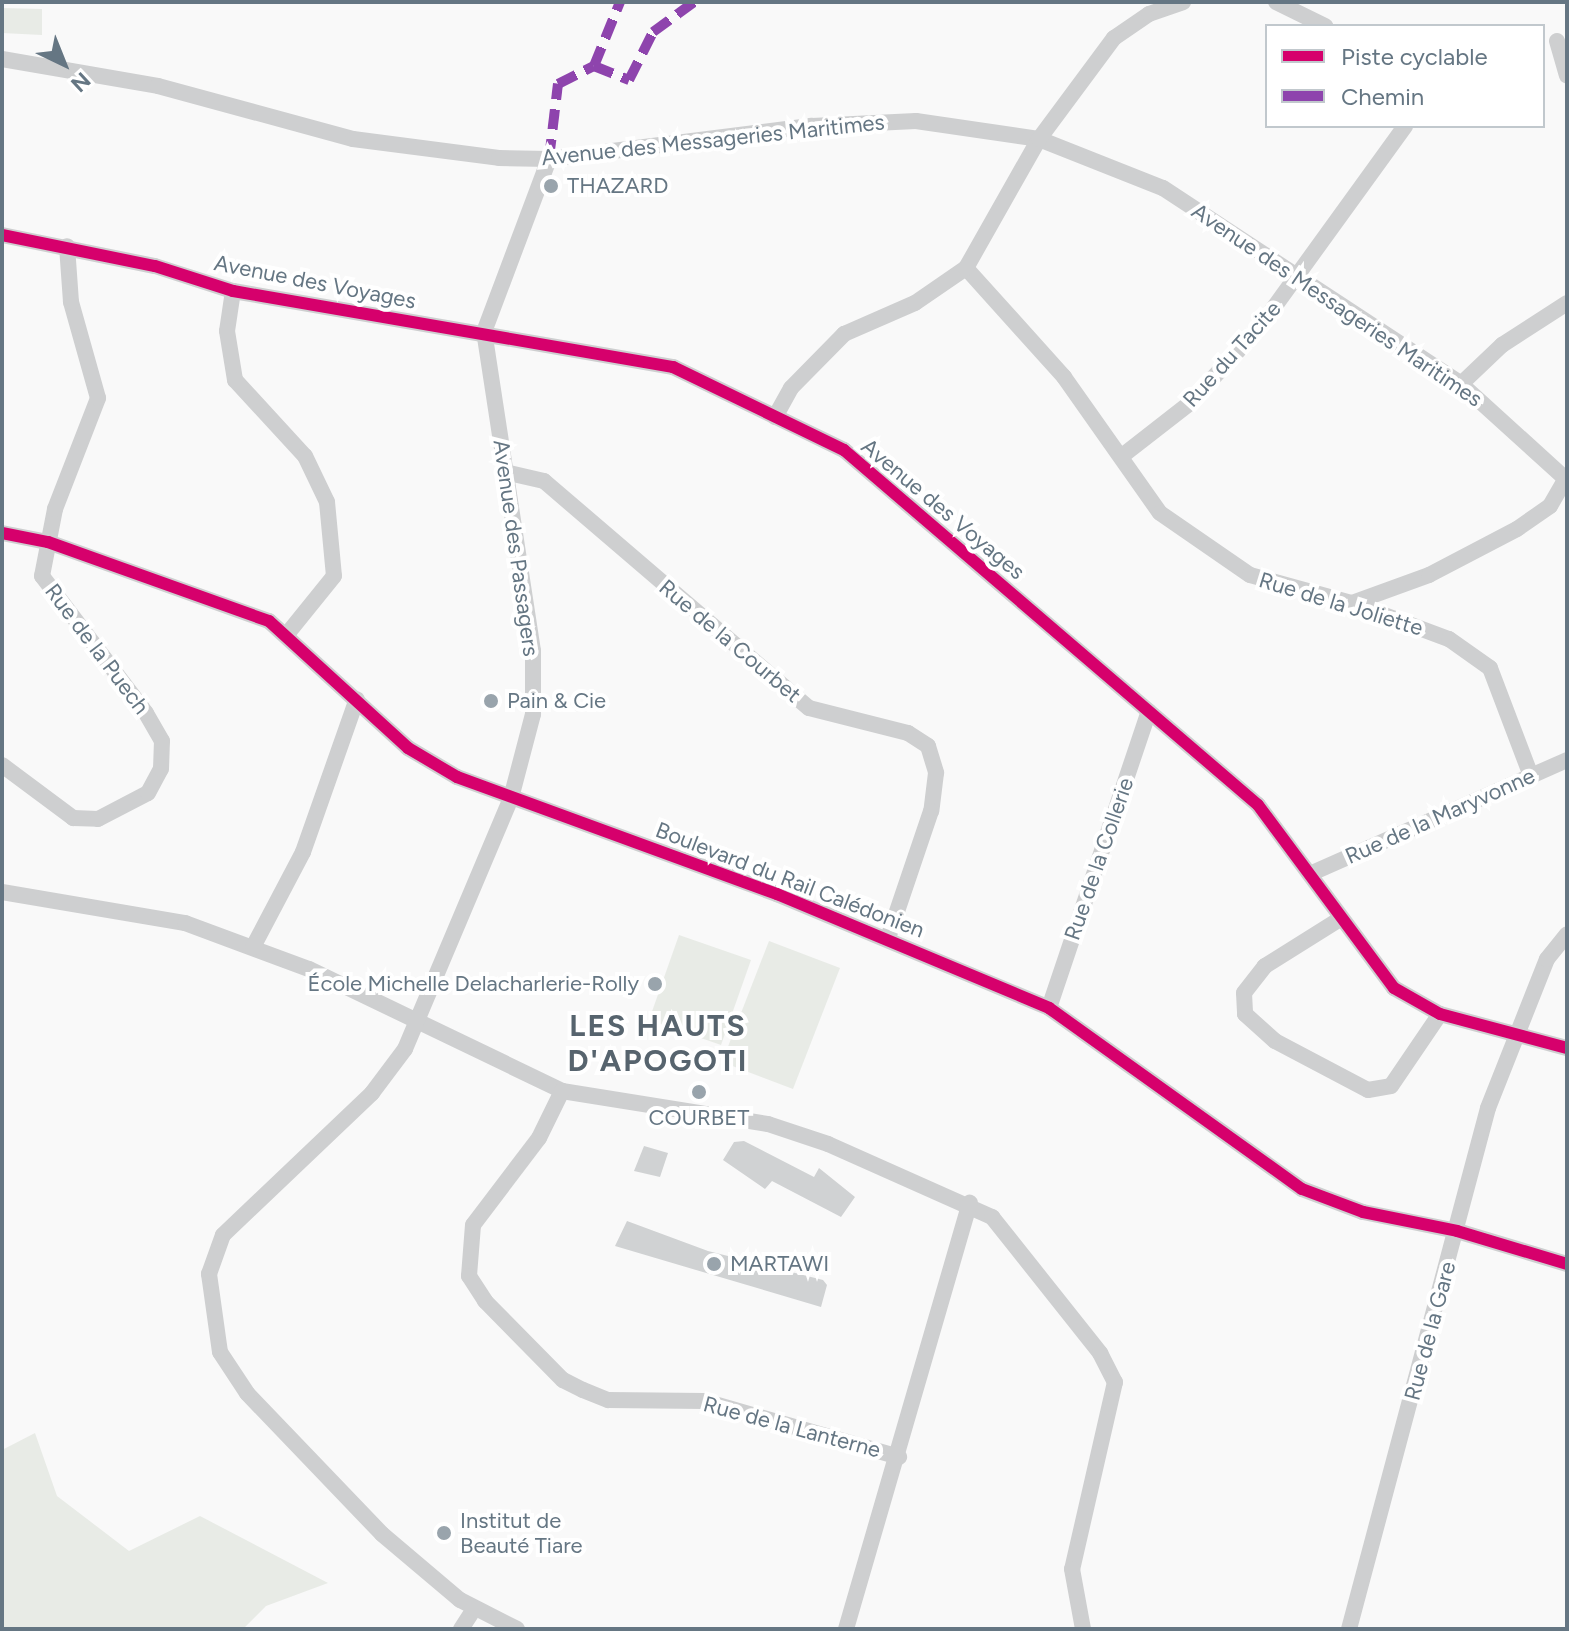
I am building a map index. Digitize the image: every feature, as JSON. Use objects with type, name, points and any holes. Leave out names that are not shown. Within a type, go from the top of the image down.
[{"type":"street","points":[[775,417],[791,388],[844,334],[915,303],[966,268],[1039,139],[1114,38],[1149,14],[1183,2]]},
{"type":"street","points":[[1276,2],[1321,24]]},
{"type":"street","points":[[1556,40],[1567,76]]},
{"type":"street","name":"Avenue des Messageries Maritimes","points":[[2,59],[158,86],[353,139],[549,159],[629,146],[886,123],[969,127],[1039,139],[1163,188],[1461,384],[1566,478]]},
{"type":"street","name":"Rue du Tacite","points":[[1122,456],[1190,403],[1300,278],[1404,128]]},
{"type":"street","name":"Avenue des Passagers","points":[[517,1629],[474,1609],[382,1534],[257,1403],[220,1352],[211,1319],[209,1274],[223,1235],[372,1093],[415,1023],[511,798],[533,714],[533,651],[484,332],[549,159]]},
{"type":"street","name":"Avenue des Voyages","points":[[2,235],[67,246],[233,291],[673,367],[844,450],[1258,805],[1312,873],[1340,919],[1394,988],[1440,1014],[1567,1048]]},
{"type":"street","name":"Rue de la Puech","points":[[2,765],[73,818],[98,819],[148,793],[161,769],[162,741],[146,713],[42,576],[48,542],[98,398],[71,302],[67,246]]},
{"type":"street","name":"Rue de la Joliette","points":[[966,268],[1064,377],[1160,513],[1196,544],[1250,575],[1352,603],[1449,639],[1490,668],[1531,776]]},
{"type":"street","points":[[233,291],[227,331],[235,380],[305,456],[329,516],[334,576],[288,633]]},
{"type":"street","points":[[1461,384],[1502,345],[1567,303]]},
{"type":"street","name":"Rue de la Courbet","points":[[505,472],[544,481],[809,708],[908,733],[928,746],[936,773],[931,811],[888,938]]},
{"type":"street","points":[[1352,603],[1429,575],[1517,529],[1550,506],[1566,478]]},
{"type":"street","name":"Boulevard du Rail Calédonien","points":[[2,533],[48,542],[288,633],[408,748],[457,777],[888,938],[1049,1008],[1302,1189],[1363,1212],[1457,1231],[1567,1264]]},
{"type":"street","points":[[253,947],[303,852],[357,699]]},
{"type":"street","name":"Rue de la Collerie","points":[[1049,1008],[1149,711]]},
{"type":"street","name":"Rue de la Maryvonne","points":[[1312,873],[1567,760]]},
{"type":"street","points":[[2,892],[185,923],[253,947],[562,1091],[768,1124],[970,1203],[1020,1247],[1100,1353],[1115,1382],[1072,1569],[1083,1629]]},
{"type":"street","points":[[1340,919],[1265,966],[1244,993],[1245,1014],[1275,1041],[1368,1090],[1391,1086],[1440,1014]]},
{"type":"street","name":"Rue de la Gare","points":[[1349,1629],[1488,1108],[1547,959],[1567,934]]},
{"type":"street","name":"Rue de la Lanterne","points":[[562,1091],[539,1138],[473,1225],[469,1276],[485,1301],[563,1380],[608,1400],[704,1401],[899,1457]]},
{"type":"street","points":[[846,1629],[899,1457],[970,1203]]},
{"type":"street","points":[[461,1629],[474,1609]]},
{"type":"shaded area","points":[[2,8],[42,9],[42,35],[2,33]]},
{"type":"shaded area","points":[[679,935],[751,960],[721,1045],[649,1020]]},
{"type":"shaded area","points":[[769,941],[840,968],[793,1089],[722,1062]]},
{"type":"shaded area","points":[[35,1433],[57,1496],[129,1551],[200,1516],[328,1583],[266,1606],[243,1629],[2,1629],[2,1450]]},
{"type":"building","name":"MARTAWI","points":[[744,1141],[814,1177],[819,1168],[855,1197],[841,1217],[772,1181],[765,1189],[723,1160],[734,1142]]},
{"type":"building","points":[[644,1146],[668,1153],[660,1177],[634,1171]]},
{"type":"building","name":"MARTAWI","points":[[627,1221],[708,1251],[823,1280],[827,1285],[821,1307],[615,1246]]},
{"type":"marked path","points":[[549,159],[558,84],[594,66],[620,2]]},
{"type":"marked path","points":[[594,66],[629,80],[653,32],[694,2]]},
{"type":"cycle path","points":[[2,235],[155,266],[233,291],[673,367],[844,450],[1258,805],[1394,988],[1440,1014],[1567,1048]]},
{"type":"cycle path","points":[[2,533],[48,542],[269,621],[408,748],[457,777],[777,894],[1049,1008],[1302,1189],[1363,1212],[1457,1231],[1567,1264]]},
{"type":"place","name":"THAZARD","points":[[551,186]]},
{"type":"place","name":"Pain & Cie","points":[[491,701]]},
{"type":"place","name":"École Michelle Delacharlerie-Rolly","points":[[655,984]]},
{"type":"place","name":"COURBET","points":[[699,1092]]},
{"type":"place","name":"MARTAWI","points":[[714,1264]]},
{"type":"place","name":"Institut de Beauté Tiare","points":[[444,1533]]},
{"type":"district","name":"LES HAUTS D'APOGOTI","points":[[658,1043]]}]
